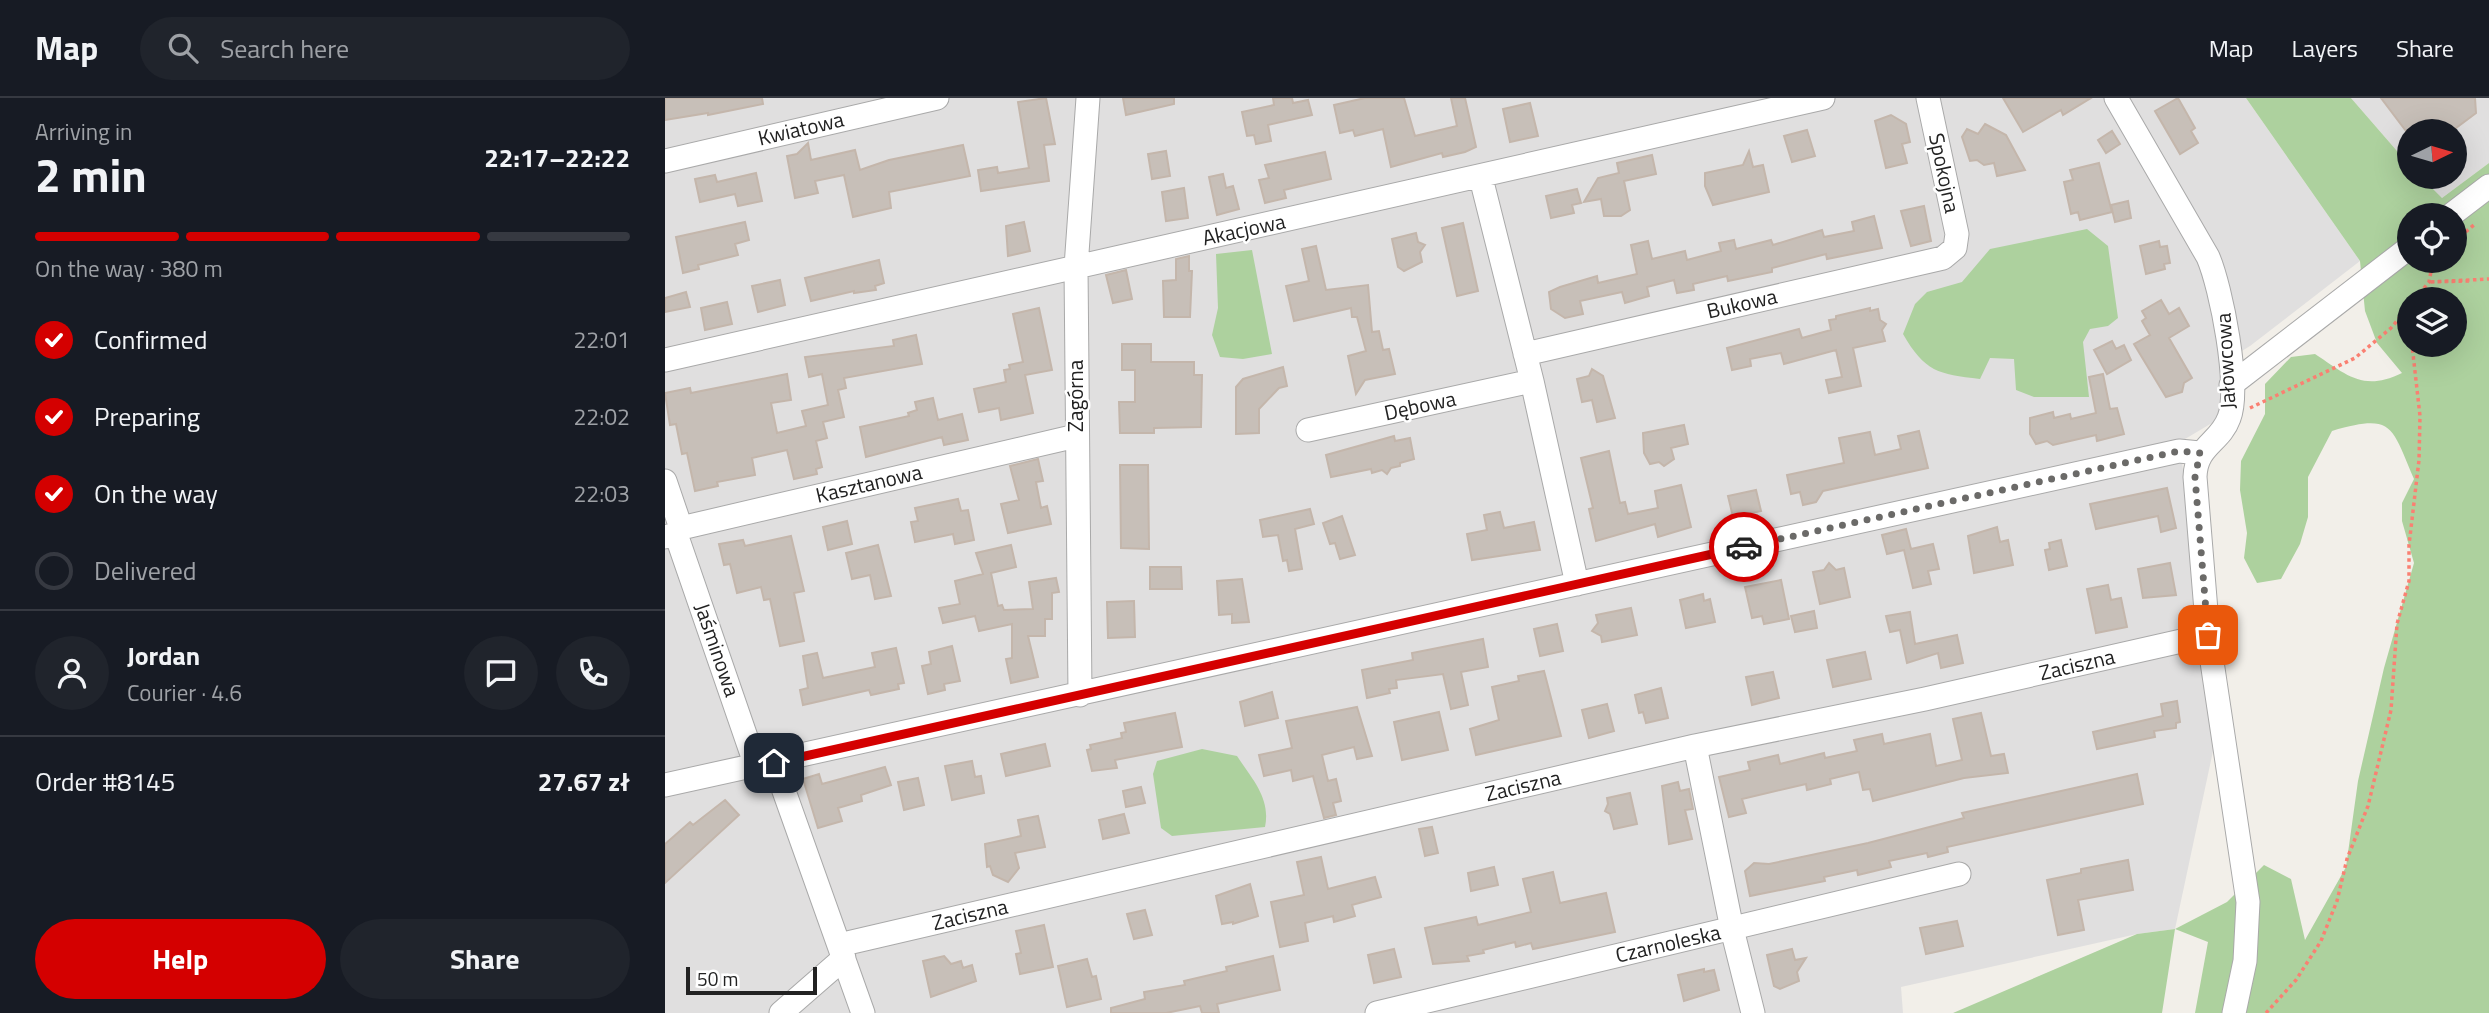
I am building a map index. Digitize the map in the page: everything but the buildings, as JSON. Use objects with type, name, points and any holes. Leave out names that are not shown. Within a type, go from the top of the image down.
[{"type":"street","name":"Kwiatowa","points":[[665,161],[937,98]]},
{"type":"street","name":"Zagórna","points":[[1080,695],[1076,267],[1088,98]]},
{"type":"street","name":"Akacjowa","points":[[665,360],[1481,178],[1823,98]]},
{"type":"street","name":"Spokojna","points":[[1928,98],[1957,234],[1955,248]]},
{"type":"street","name":"Jałowcowa","points":[[2116,98],[2208,257],[2219,281],[2228,336],[2231,385],[2229,419],[2200,453]]},
{"type":"street","points":[[1481,178],[1532,381],[1577,584]]},
{"type":"street","points":[[2467,203],[2489,186]]},
{"type":"street","name":"Bukowa","points":[[1525,354],[1943,258],[1955,248]]},
{"type":"street","points":[[2231,385],[2397,257]]},
{"type":"street","name":"Dębowa","points":[[1308,430],[1532,381]]},
{"type":"street","name":"Kasztanowa","points":[[674,533],[1076,436]]},
{"type":"street","points":[[665,785],[2166,454],[2200,453],[2195,477],[2208,635],[2248,902],[2245,961],[2234,1013]]},
{"type":"street","name":"Jaśminowa","points":[[665,481],[674,533],[863,1013]]},
{"type":"street","name":"Zaciszna","points":[[781,1013],[841,952],[1695,747],[1925,699],[2208,635]]},
{"type":"street","points":[[1695,747],[1732,929],[1753,1013]]},
{"type":"street","name":"Czarnoleska","points":[[1377,1013],[1959,874]]},
{"type":"path","points":[[2467,231],[2481,218]]},
{"type":"path","points":[[2425,287],[2431,273]]},
{"type":"path","points":[[2429,282],[2489,279]]},
{"type":"path","points":[[2429,282],[2469,281]]},
{"type":"path","points":[[2229,419],[2355,358],[2397,320]]},
{"type":"path","points":[[2266,1013],[2296,980],[2321,941],[2337,901],[2347,859],[2368,806],[2391,710],[2397,624],[2409,581],[2409,545],[2419,460],[2420,416],[2413,357]]},
{"type":"shaded area","points":[[665,98],[2246,98],[2360,261],[2250,346],[2224,362],[2222,417],[2180,442],[2213,751],[2175,929],[2137,934],[1901,987],[1903,1013],[665,1013]]},
{"type":"shaded area","points":[[2351,98],[2489,98],[2489,163],[2467,179],[2467,119],[2397,119],[2397,151]]},
{"type":"shaded area","points":[[2433,189],[2454,189],[2442,198]]},
{"type":"green space","points":[[2246,98],[2351,98],[2397,151],[2397,189],[2433,189],[2442,198],[2454,189],[2467,189],[2467,179],[2489,163],[2489,1013],[2195,1013],[2208,942],[2175,929],[2227,902],[2264,865],[2291,879],[2305,940],[2346,867],[2358,781],[2384,668],[2414,563],[2402,521],[2402,503],[2414,479],[2388,428],[2368,423],[2332,431],[2308,477],[2308,517],[2300,544],[2281,579],[2257,583],[2244,558],[2247,533],[2240,490],[2241,461],[2265,414],[2265,384],[2291,357],[2315,354],[2346,374],[2366,381],[2376,381],[2402,373],[2377,343],[2365,311],[2360,261]]},
{"type":"green space","points":[[2087,229],[2108,246],[2118,318],[2108,326],[2090,329],[2083,342],[2089,397],[2034,397],[2016,390],[2014,359],[1990,358],[1980,379],[1943,373],[1926,364],[1911,347],[1903,334],[1915,304],[1927,292],[1962,282],[1990,249]]},
{"type":"green space","points":[[1252,250],[1272,354],[1243,359],[1220,357],[1212,335],[1218,308],[1216,254]]},
{"type":"green space","points":[[1202,749],[1237,756],[1263,798],[1265,827],[1172,836],[1161,828],[1153,774],[1157,761]]},
{"type":"green space","points":[[2175,929],[2162,1013],[1953,1013],[2137,934]]},
{"type":"way so far","points":[[1744,547],[2179,451],[2200,453],[2195,477],[2208,635]]},
{"type":"route","points":[[774,763],[1744,547]]}]
